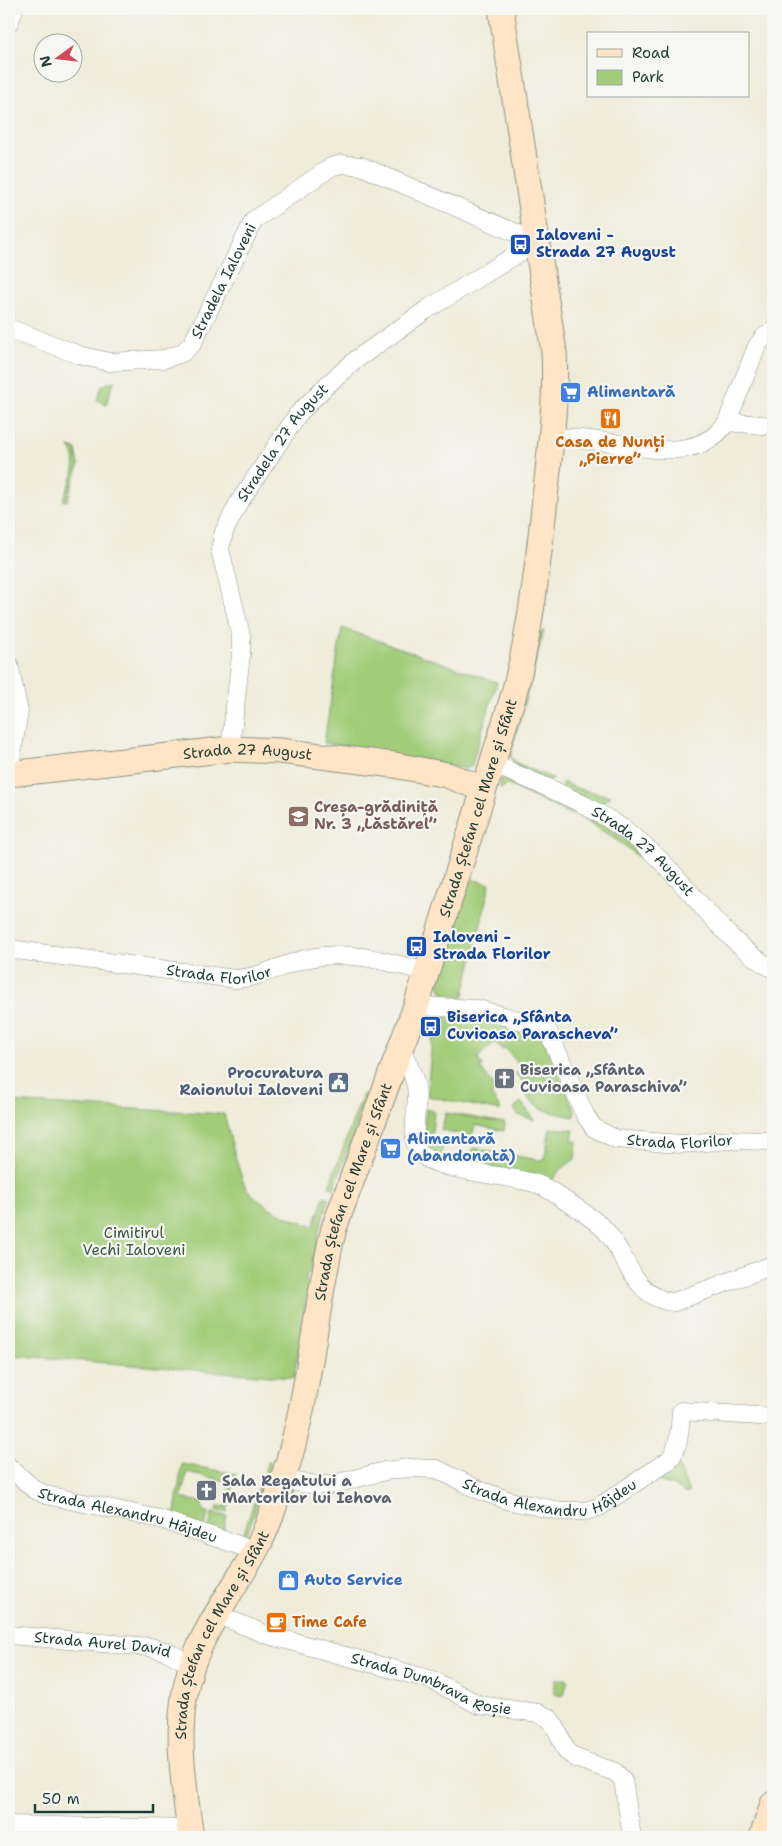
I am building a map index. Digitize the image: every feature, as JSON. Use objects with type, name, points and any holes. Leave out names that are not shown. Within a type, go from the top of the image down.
[{"type":"main road","name":"Strada Ștefan cel Mare și Sfânt","points":[[191,1833],[182,1745],[182,1714],[192,1665],[218,1615],[256,1551],[283,1480],[299,1420],[334,1228],[343,1199],[416,1006],[513,697],[526,648],[537,579],[556,386],[554,352],[501,9]]},
{"type":"main road","name":"Strada 27 August","points":[[9,773],[230,749],[280,751],[394,765],[447,775],[483,789]]},
{"type":"main road","points":[[762,1837],[773,1804]]},
{"type":"street","points":[[9,24],[14,9]]},
{"type":"street","name":"Stradela Ialoveni","points":[[9,328],[80,355],[110,362],[164,359],[182,353],[192,344],[254,220],[331,167],[341,164],[361,166],[537,242]]},
{"type":"street","name":"Stradela 27 August","points":[[230,749],[241,655],[241,635],[220,549],[224,532],[238,504],[298,414],[327,385],[357,359],[418,316],[537,242]]},
{"type":"street","points":[[552,436],[654,450],[686,449],[707,442],[718,435],[726,422],[757,346],[773,330]]},
{"type":"street","points":[[726,422],[773,426]]},
{"type":"street","points":[[9,664],[19,712],[9,773]]},
{"type":"street","name":"Strada 27 August","points":[[492,764],[578,800],[632,834],[657,856],[743,950],[773,969]]},
{"type":"street","name":"Strada Florilor","points":[[9,950],[235,979],[248,978],[292,963],[324,956],[354,955],[384,959],[426,972]]},
{"type":"street","name":"Strada Florilor","points":[[416,1006],[478,1009],[533,1024],[548,1031],[585,1115],[594,1128],[616,1139],[681,1144],[730,1140],[773,1141]]},
{"type":"street","points":[[401,1047],[416,1087],[415,1139],[417,1149],[422,1156],[442,1164],[484,1175],[526,1181],[551,1191],[592,1218],[605,1230],[638,1283],[648,1294],[659,1299],[674,1302],[773,1265]]},
{"type":"street","name":"Strada Alexandru Hâjdeu","points":[[283,1480],[330,1485],[385,1471],[409,1468],[437,1469],[479,1490],[510,1501],[561,1511],[585,1512],[599,1507],[669,1460],[673,1455],[680,1432],[681,1411],[773,1417]]},
{"type":"street","name":"Strada Alexandru Hâjdeu","points":[[9,1467],[34,1490],[46,1495],[160,1519],[256,1551]]},
{"type":"street","name":"Strada Dumbrava Roșie","points":[[218,1615],[265,1634],[432,1680],[479,1705],[538,1713],[549,1718],[555,1726],[567,1752],[578,1759],[615,1772],[623,1780],[632,1837]]},
{"type":"street","name":"Strada Aurel David","points":[[9,1635],[150,1647],[168,1652],[192,1665]]},
{"type":"street","points":[[9,1825],[191,1833]]},
{"type":"green space","points":[[114,381],[106,404],[97,400],[102,386]]},
{"type":"green space","points":[[69,447],[76,449],[79,465],[67,501],[63,500],[74,467],[73,453]]},
{"type":"green space","points":[[342,628],[497,682],[471,767],[465,769],[324,743]]},
{"type":"green space","points":[[544,630],[513,745],[511,757],[509,744],[541,632]]},
{"type":"green space","points":[[511,757],[516,763],[554,779],[549,782],[521,770],[516,766]]},
{"type":"green space","points":[[504,778],[567,805],[572,815],[508,785],[500,788],[500,780]]},
{"type":"green space","points":[[562,782],[579,789],[611,796],[600,805],[562,787]]},
{"type":"green space","points":[[584,809],[658,864],[659,875],[624,845],[584,819]]},
{"type":"green space","points":[[471,879],[490,884],[463,998],[443,993],[438,983]]},
{"type":"green space","points":[[476,1014],[542,1036],[575,1111],[574,1117],[543,1109],[532,1102],[527,1097],[533,1092],[516,1074],[522,1068],[505,1048],[502,1050],[495,1042],[477,1058],[483,1066],[480,1068],[497,1089],[491,1095],[500,1111],[427,1096],[432,1037],[439,1018],[448,1015]]},
{"type":"green space","points":[[363,1094],[368,1095],[334,1189],[329,1186]]},
{"type":"green space","name":"Cimitirul Vechi Ialoveni","points":[[9,1102],[224,1114],[244,1184],[261,1202],[269,1208],[314,1226],[324,1196],[329,1198],[319,1231],[310,1273],[307,1273],[306,1282],[309,1284],[294,1378],[9,1355]]},
{"type":"green space","points":[[521,1102],[535,1120],[518,1115],[514,1108]]},
{"type":"green space","points":[[426,1109],[434,1111],[431,1143],[443,1146],[441,1156],[422,1147]]},
{"type":"green space","points":[[446,1113],[505,1123],[504,1131],[475,1125],[472,1136],[441,1130]]},
{"type":"green space","points":[[550,1128],[574,1130],[572,1141],[577,1141],[575,1159],[560,1170],[550,1183],[470,1162],[473,1148],[544,1161]]},
{"type":"green space","points":[[268,1461],[272,1465],[269,1474],[245,1538],[242,1538]]},
{"type":"green space","points":[[182,1464],[236,1474],[227,1512],[217,1511],[218,1506],[226,1507],[231,1482],[187,1472],[181,1498],[201,1502],[204,1512],[208,1512],[205,1528],[174,1519]]},
{"type":"green space","points":[[678,1464],[689,1493],[686,1494],[674,1486],[658,1481],[659,1475]]},
{"type":"green space","points":[[212,1513],[227,1516],[223,1533],[209,1529]]},
{"type":"green space","points":[[556,1679],[568,1679],[564,1695],[560,1696],[553,1693]]},
{"type":"place","name":"Ialoveni - Strada 27 August","points":[[520,244]]},
{"type":"place","name":"Alimentară","points":[[571,392]]},
{"type":"place","name":"Casa de Nunți „Pierre”","points":[[610,419]]},
{"type":"place","name":"Creșa-grădiniță Nr. 3 „Lăstărel”","points":[[298,816]]},
{"type":"place","name":"Ialoveni - Strada Florilor","points":[[417,946]]},
{"type":"place","name":"Biserica „Sfânta Cuvioasa Parascheva”","points":[[431,1026]]},
{"type":"place","name":"Biserica „Sfânta Cuvioasa Paraschiva”","points":[[504,1079]]},
{"type":"place","name":"Procuratura Raionului Ialoveni","points":[[339,1082]]},
{"type":"place","name":"Alimentară (abandonată)","points":[[391,1148]]},
{"type":"place","name":"Sala Regatului a Martorilor lui Iehova","points":[[206,1490]]},
{"type":"place","name":"Auto Service","points":[[288,1580]]},
{"type":"place","name":"Time Cafe","points":[[276,1622]]}]
